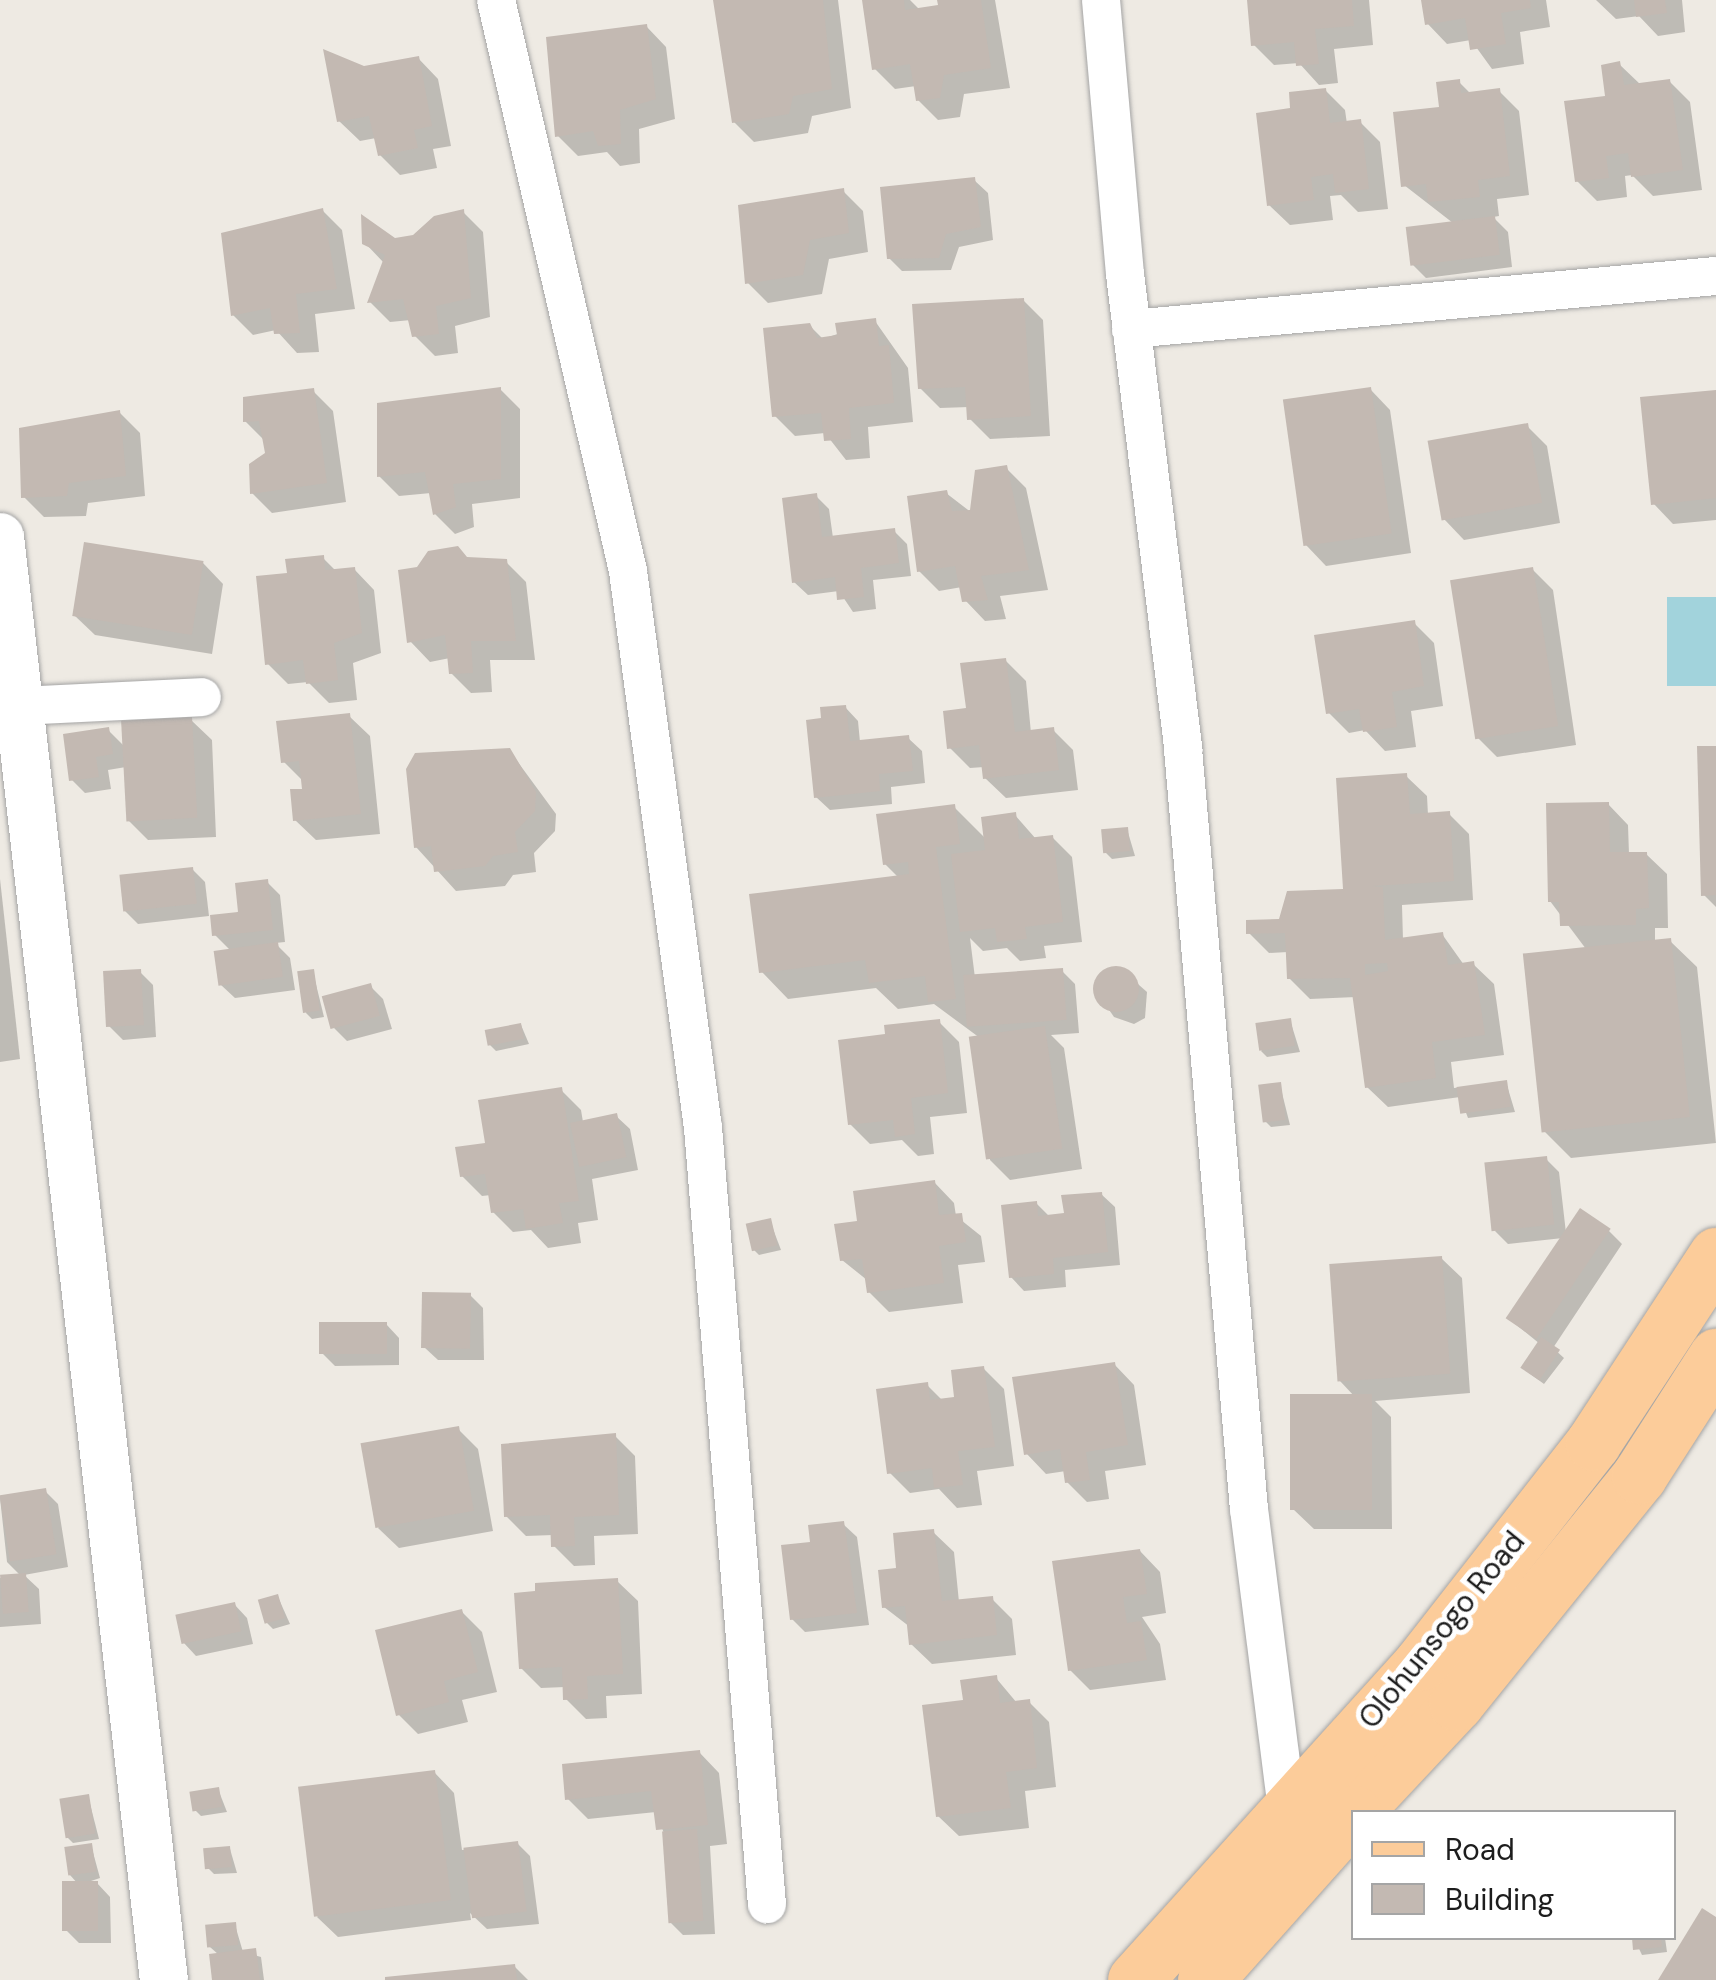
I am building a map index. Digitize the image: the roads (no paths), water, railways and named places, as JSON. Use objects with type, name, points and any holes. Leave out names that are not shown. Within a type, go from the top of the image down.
[{"type":"main road","name":"Olohunsogo Road","points":[[1135,1980],[1422,1662],[1580,1458],[1716,1254]]},
{"type":"main road","name":"Olohunsogo Road","points":[[1357,1810],[1456,1703],[1639,1476],[1716,1356]]},
{"type":"main road","name":"Olohunsogo Road","points":[[1206,1980],[1351,1816]]},
{"type":"street","points":[[496,0],[631,590],[703,1128],[767,1904]]},
{"type":"street","points":[[1101,0],[1131,329],[1183,749],[1249,1509],[1287,1810]]},
{"type":"street","points":[[1131,329],[1716,276]]},
{"type":"street","points":[[0,537],[9,706],[164,1980]]},
{"type":"street","points":[[9,706],[202,697]]},
{"type":"water","points":[[1667,597],[1716,597],[1716,686],[1667,686]]}]
